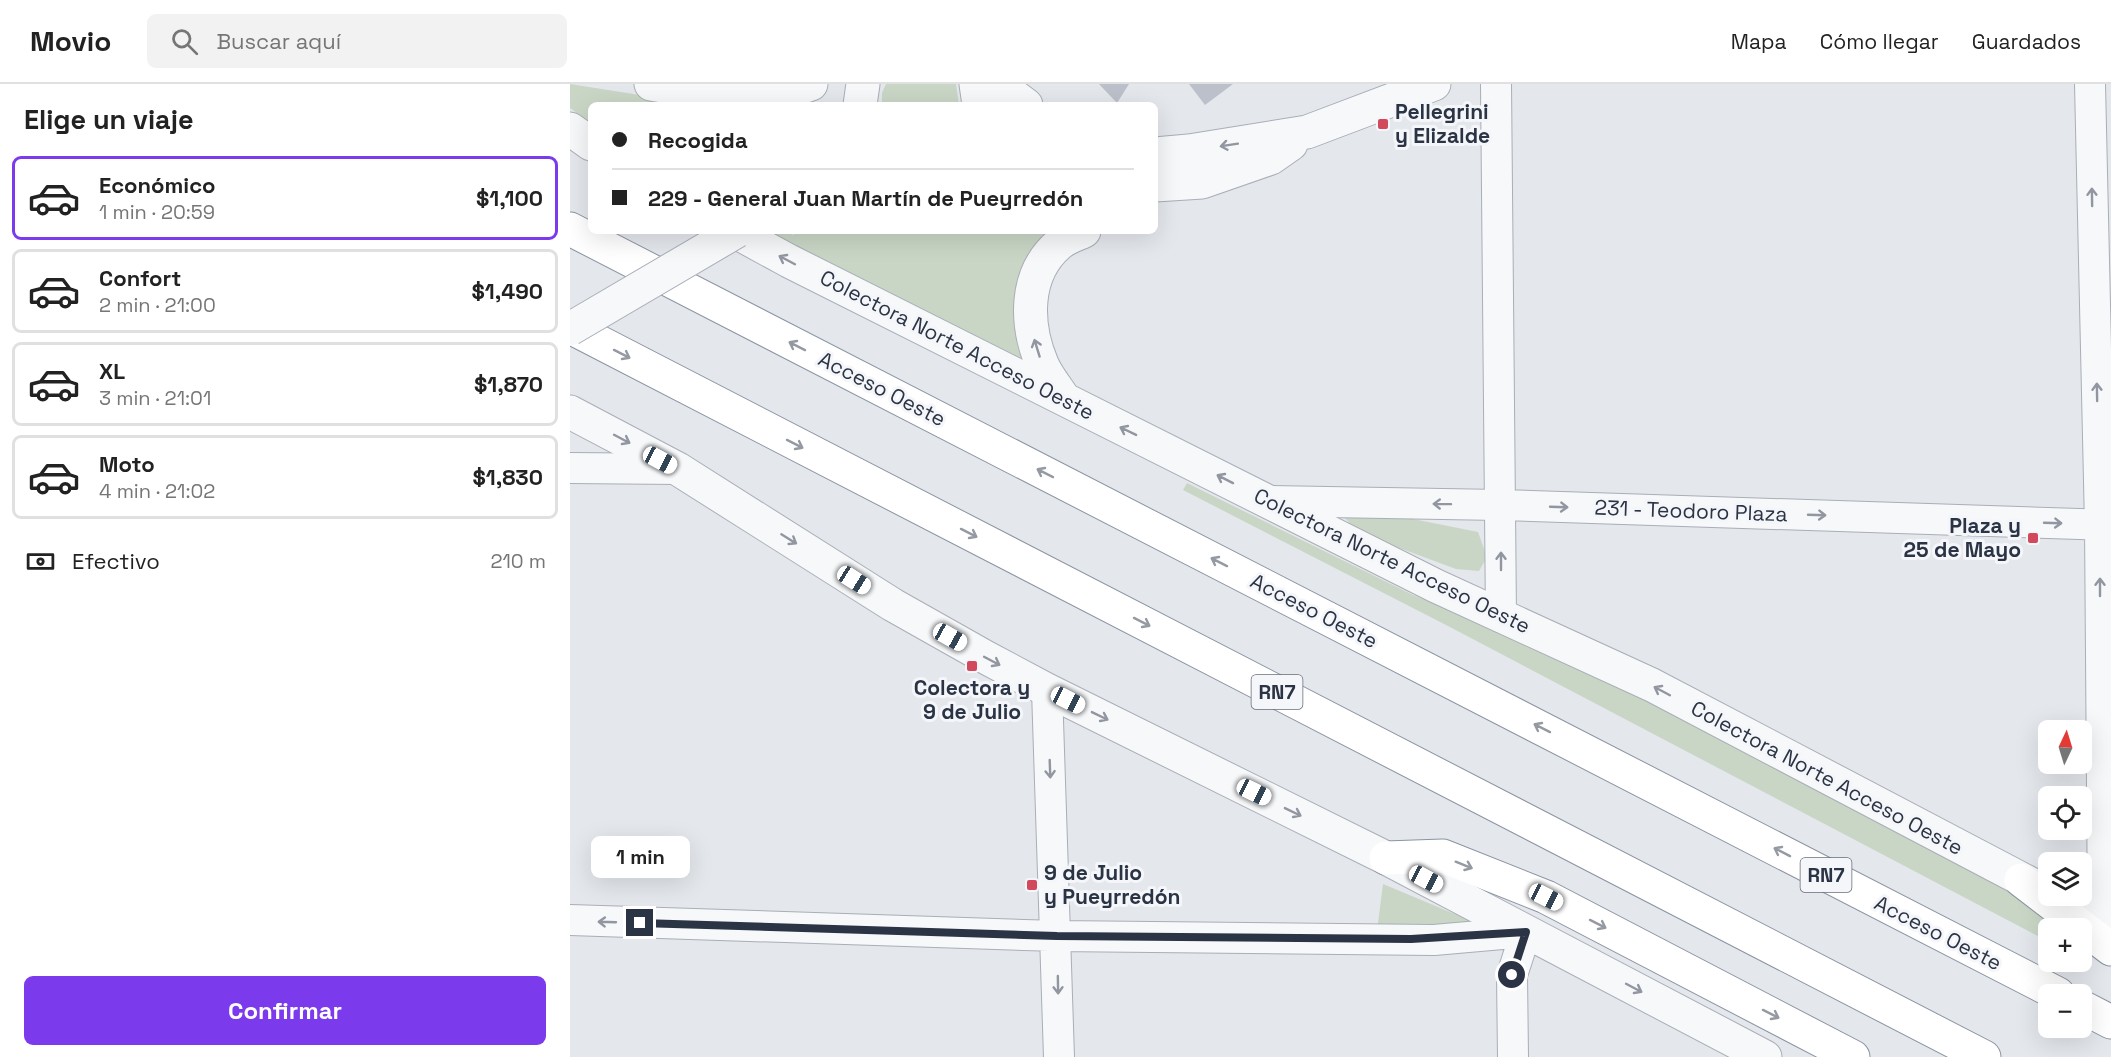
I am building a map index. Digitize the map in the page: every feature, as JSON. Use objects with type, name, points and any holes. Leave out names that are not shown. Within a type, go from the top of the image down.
[{"type":"highway","name":"Acceso Oeste","points":[[570,229],[2039,984]]},
{"type":"highway","name":"RN7","points":[[570,328],[1984,1057]]},
{"type":"highway","points":[[1386,858],[1443,856],[1546,897],[1853,1057]]},
{"type":"highway","points":[[2035,887],[2108,930]]},
{"type":"highway","points":[[2092,1012],[2111,1022]]},
{"type":"street","points":[[651,84],[719,96],[746,97],[775,95],[811,84]]},
{"type":"street","points":[[976,84],[979,102]]},
{"type":"street","points":[[998,84],[1022,102]]},
{"type":"street","points":[[1158,154],[1307,132],[1434,84]]},
{"type":"street","points":[[1496,84],[1501,617]]},
{"type":"street","points":[[2090,84],[2105,525],[2108,930]]},
{"type":"street","points":[[570,129],[588,142]]},
{"type":"street","points":[[1158,202],[1202,182],[1271,158],[1307,132]]},
{"type":"street","points":[[1158,185],[1202,182]]},
{"type":"street","points":[[570,328],[731,234]]},
{"type":"street","name":"Colectora Norte Acceso Oeste","points":[[741,234],[789,261],[1501,617],[1652,685],[2035,887]]},
{"type":"street","points":[[1064,399],[1042,366],[1033,337],[1030,306],[1034,280],[1043,261],[1060,242],[1077,234]]},
{"type":"street","points":[[570,412],[678,469],[893,605],[1047,690],[1386,858],[1765,1057]]},
{"type":"street","points":[[570,468],[678,469]]},
{"type":"street","name":"231 - Teodoro Plaza","points":[[1270,501],[1500,505],[2105,525]]},
{"type":"street","points":[[1047,690],[1057,936],[1059,1057]]},
{"type":"street","points":[[2070,906],[2108,930]]},
{"type":"street","points":[[570,920],[1057,936],[1434,940],[1526,932]]},
{"type":"street","points":[[1513,1057],[1512,975],[1526,932]]},
{"type":"green space","points":[[570,84],[684,102],[588,102],[588,121],[570,108]]},
{"type":"green space","points":[[886,84],[956,84],[959,102],[882,102],[882,93]]},
{"type":"green space","points":[[765,234],[1055,234],[1024,361]]},
{"type":"green space","points":[[1187,483],[1413,595],[1586,666],[2036,899],[2038,906],[2045,906],[2060,918],[2038,918],[2038,936],[1448,626],[1183,490]]},
{"type":"green space","points":[[1353,514],[1413,519],[1478,532],[1487,557],[1479,571],[1456,569],[1359,533],[1344,517]]},
{"type":"green space","points":[[1383,884],[1469,920],[1475,929],[1377,931]]},
{"type":"building","points":[[1099,84],[1129,84],[1116,102]]},
{"type":"building","points":[[1189,84],[1233,84],[1205,105]]},
{"type":"place","name":"Pellegrini y Elizalde","points":[[1383,124]]},
{"type":"place","name":"Plaza y 25 de Mayo","points":[[2033,538]]},
{"type":"place","name":"Colectora y 9 de Julio","points":[[972,666]]},
{"type":"place","name":"9 de Julio y Pueyrredón","points":[[1032,885]]},
{"type":"route","points":[[640,923],[1057,936],[1434,940],[1526,932],[1512,975]]}]
